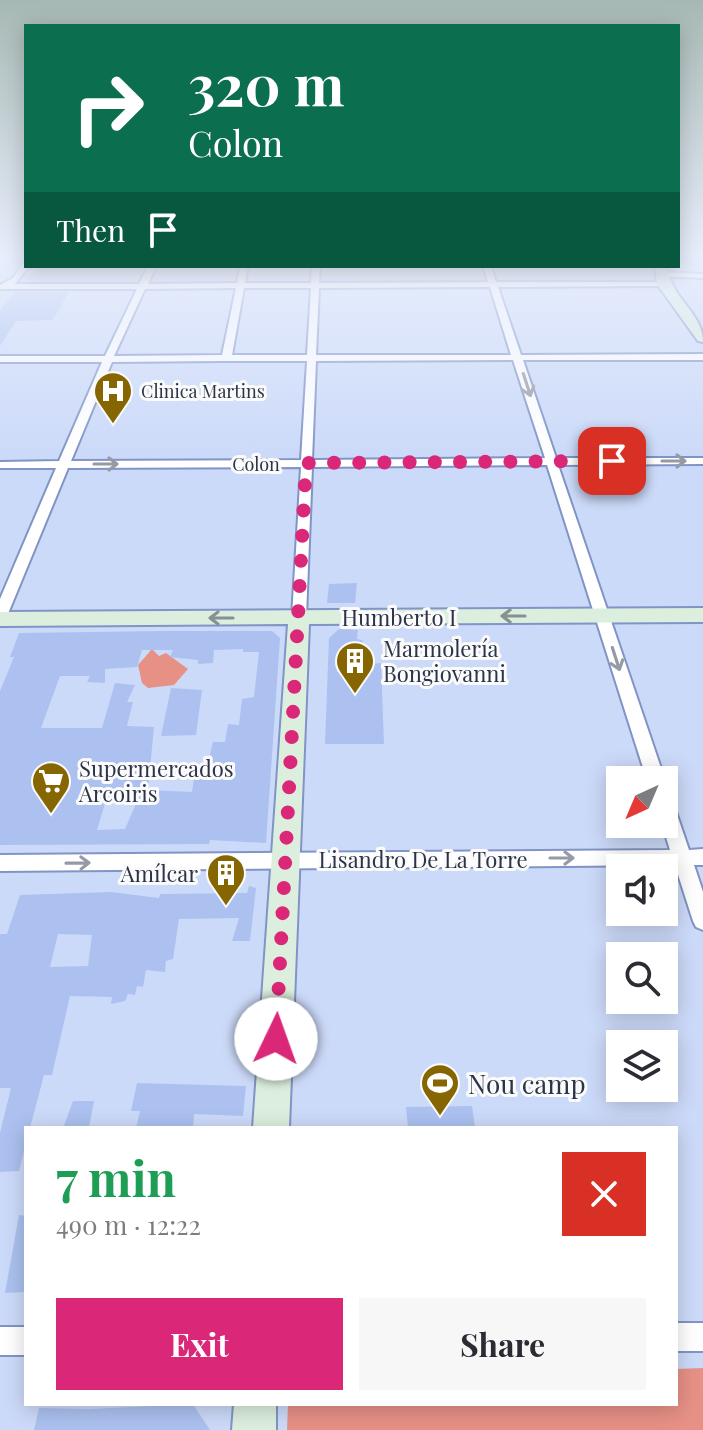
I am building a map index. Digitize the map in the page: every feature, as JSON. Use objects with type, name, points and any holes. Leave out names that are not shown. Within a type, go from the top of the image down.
[{"type":"street","points":[[0,617],[125,322]]},
{"type":"street","points":[[226,360],[233,322]]},
{"type":"street","points":[[271,1126],[314,322]]},
{"type":"street","points":[[506,322],[651,766]]},
{"type":"street","points":[[0,359],[703,357]]},
{"type":"street","name":"Colon","points":[[0,465],[703,461]]},
{"type":"street","name":"Humberto I","points":[[0,617],[703,615]]},
{"type":"street","points":[[676,838],[703,921]]},
{"type":"street","name":"Lisandro De La Torre","points":[[0,863],[703,857]]},
{"type":"street","points":[[678,1337],[703,1337]]},
{"type":"street","points":[[0,1341],[24,1341]]},
{"type":"street","points":[[254,1430],[255,1406]]},
{"type":"shaded area","points":[[152,649],[159,656],[166,653],[188,669],[174,685],[148,688],[142,683],[138,665]]},
{"type":"shaded area","points":[[703,1368],[703,1430],[287,1430],[288,1406],[678,1406],[678,1369]]},
{"type":"building","points":[[0,322],[16,322],[0,346]]},
{"type":"building","points":[[357,583],[355,603],[327,603],[329,584]]},
{"type":"building","points":[[339,629],[358,630],[357,639],[362,640],[370,664],[381,663],[384,744],[325,744],[329,638]]},
{"type":"building","points":[[272,631],[280,638],[266,843],[210,840],[209,844],[0,845],[0,691],[14,657],[10,657],[19,633]],"holes":[[[243,649],[243,652],[259,652],[254,697],[242,699],[239,725],[228,724],[225,742],[213,742],[207,766],[196,764],[192,792],[148,790],[154,727],[127,726],[133,702],[127,702],[135,685],[115,683],[102,728],[41,728],[60,676],[90,676],[87,682],[105,683],[105,669],[137,667],[142,650],[173,650],[170,657],[198,660],[198,664],[213,663],[214,650]],[[138,799],[125,829],[97,830],[106,800]]]},
{"type":"building","points":[[171,688],[202,690],[196,735],[161,736]]},
{"type":"building","points":[[249,886],[256,888],[250,941],[232,941],[239,918],[179,919],[173,959],[166,961],[165,972],[146,970],[143,987],[137,986],[135,995],[128,994],[125,1001],[111,1004],[112,997],[70,996],[52,1075],[44,1075],[31,1126],[24,1126],[24,1151],[19,1171],[0,1172],[0,1133],[11,1088],[0,1088],[0,934],[7,934],[20,895],[111,892],[159,898],[160,894],[247,893]],"holes":[[[58,934],[92,935],[88,966],[50,967]]]},
{"type":"building","points":[[137,1083],[246,1086],[243,1116],[194,1114],[193,1126],[136,1126],[140,1111],[131,1111]]},
{"type":"building","points":[[73,1101],[94,1101],[89,1126],[64,1126]]},
{"type":"building","name":"Nou camp","points":[[472,1106],[475,1126],[408,1126],[406,1107]]},
{"type":"building","points":[[19,1215],[24,1216],[24,1292],[5,1293]]},
{"type":"building","points":[[194,1406],[210,1430],[34,1430],[39,1408]]},
{"type":"place","name":"Clinica Martins","points":[[113,425]]},
{"type":"place","name":"Marmolería Bongiovanni","points":[[355,695]]},
{"type":"place","name":"Supermercados Arcoiris","points":[[51,815]]},
{"type":"place","name":"Amílcar","points":[[226,907]]},
{"type":"place","name":"Nou camp","points":[[440,1117]]},
{"type":"route","points":[[276,1039],[306,463],[612,461]]}]
